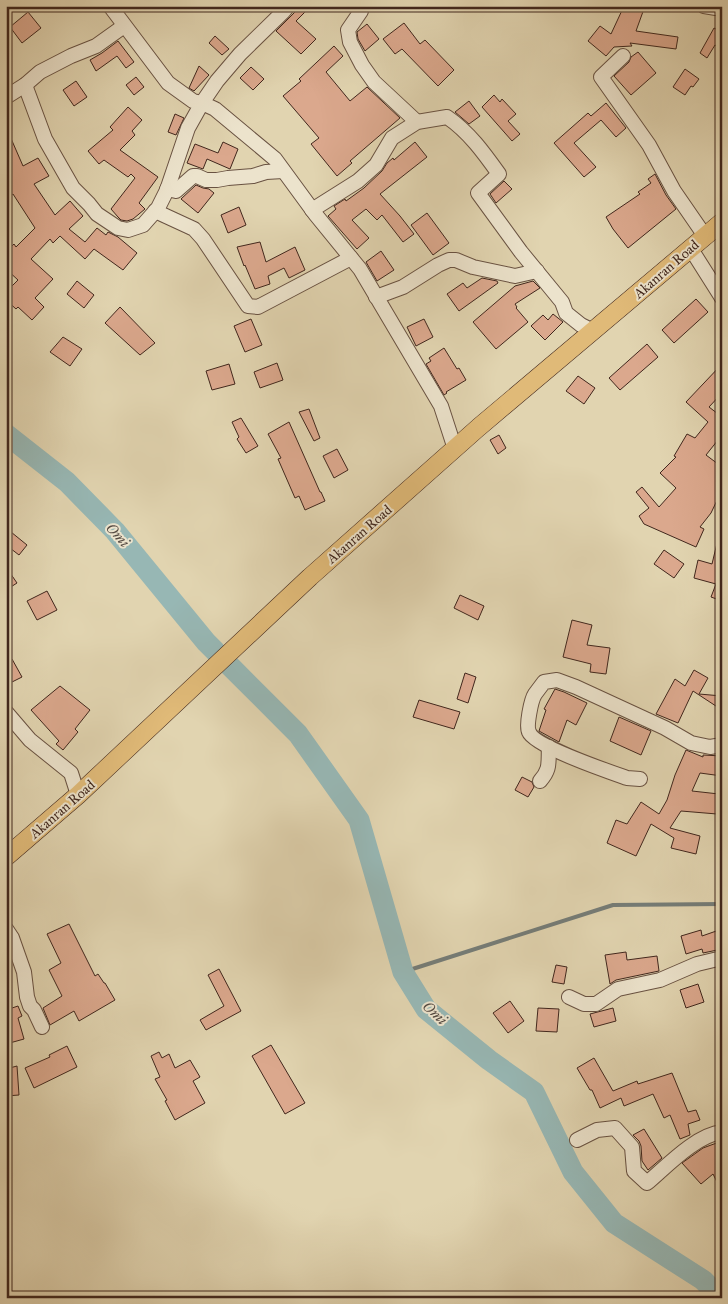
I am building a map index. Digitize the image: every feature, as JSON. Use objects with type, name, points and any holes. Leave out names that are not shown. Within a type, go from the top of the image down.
[{"type":"main road","name":"Akanran Road","points":[[6,857],[78,796],[310,577],[456,448],[722,222]]},
{"type":"street","points":[[110,6],[168,83],[193,101],[215,109],[275,159],[312,210],[360,269],[441,406],[456,448]]},
{"type":"street","points":[[25,85],[45,139],[73,188],[97,214],[118,228],[128,230],[143,225],[158,208],[167,189],[188,128],[217,81],[240,54],[288,6]]},
{"type":"street","points":[[362,6],[361,11],[348,30],[350,42],[362,65],[374,82],[417,122]]},
{"type":"street","points":[[704,6],[716,8],[718,6]]},
{"type":"street","points":[[6,98],[40,72],[96,46],[124,26]]},
{"type":"street","points":[[623,56],[601,77],[649,145],[674,191],[704,236]]},
{"type":"street","points":[[312,210],[364,176],[376,165],[392,138],[417,122],[447,117],[458,124],[480,147],[499,174],[478,193],[562,302],[566,313],[581,325],[593,331]]},
{"type":"street","points":[[167,189],[176,191],[193,176],[206,180],[217,180],[284,171]]},
{"type":"street","points":[[154,211],[194,229],[203,239],[248,306],[258,307],[351,258]]},
{"type":"street","points":[[691,248],[722,298]]},
{"type":"street","points":[[376,297],[403,287],[438,265],[450,260],[515,276],[537,271]]},
{"type":"street","points":[[640,779],[627,778],[549,747],[536,740],[529,733],[528,725],[534,696],[544,682],[557,680],[576,687],[665,728],[691,743],[710,747],[722,745]]},
{"type":"street","points":[[6,712],[30,740],[71,773],[78,796]]},
{"type":"street","points":[[540,781],[545,776],[549,764],[549,747]]},
{"type":"street","points":[[6,929],[12,938],[24,972],[26,997],[42,1028]]},
{"type":"street","points":[[569,997],[584,1004],[596,1004],[618,989],[660,980],[697,964],[722,958]]},
{"type":"street","points":[[577,1140],[597,1130],[615,1128],[632,1147],[634,1171],[647,1183],[692,1145],[701,1139],[722,1132]]},
{"type":"building","points":[[297,6],[311,6],[296,21],[316,39],[301,54],[276,31],[295,12]]},
{"type":"building","points":[[624,6],[645,6],[636,31],[678,37],[676,49],[630,43],[632,46],[614,47],[606,56],[588,41],[600,26],[611,34]]},
{"type":"building","points":[[28,12],[41,28],[22,43],[10,27]]},
{"type":"building","points":[[404,23],[420,44],[425,40],[454,70],[438,86],[402,49],[395,54],[383,39]]},
{"type":"building","points":[[367,24],[379,39],[365,51],[358,39],[357,32]]},
{"type":"building","points":[[714,28],[722,32],[722,49],[715,45],[707,58],[700,53]]},
{"type":"building","points":[[215,36],[229,49],[222,55],[209,43]]},
{"type":"building","points":[[118,41],[134,62],[126,68],[117,56],[96,71],[90,60]]},
{"type":"building","points":[[334,46],[343,56],[326,72],[350,101],[367,87],[400,118],[350,161],[352,163],[337,176],[311,144],[319,138],[283,96],[301,81],[299,79]]},
{"type":"building","points":[[638,52],[656,73],[631,95],[614,76]]},
{"type":"building","points":[[199,66],[209,75],[194,91],[189,88]]},
{"type":"building","points":[[251,67],[264,79],[253,90],[240,78]]},
{"type":"building","points":[[685,69],[699,79],[685,95],[673,87]]},
{"type":"building","points":[[136,77],[144,87],[134,95],[126,85]]},
{"type":"building","points":[[76,81],[87,97],[74,106],[63,90]]},
{"type":"building","points":[[494,95],[500,102],[502,99],[516,114],[508,121],[520,134],[512,141],[482,107]]},
{"type":"building","points":[[469,101],[480,116],[469,124],[455,112]]},
{"type":"building","points":[[606,103],[626,128],[616,137],[601,120],[574,143],[596,167],[584,177],[554,143],[588,113],[591,116]]},
{"type":"building","points":[[128,107],[142,120],[132,131],[135,135],[120,150],[158,177],[139,203],[145,209],[133,219],[127,221],[121,220],[111,209],[135,178],[131,174],[128,177],[104,160],[99,164],[88,151],[113,130],[110,127]]},
{"type":"building","points":[[175,114],[184,118],[176,135],[168,132]]},
{"type":"building","points":[[6,127],[23,166],[38,158],[49,176],[34,184],[55,215],[70,201],[83,216],[69,229],[85,242],[97,228],[106,235],[108,232],[118,237],[137,253],[123,270],[94,249],[85,259],[60,236],[53,243],[50,239],[31,259],[53,279],[35,298],[44,307],[32,320],[18,307],[16,309],[6,300],[6,292],[18,280],[6,269],[6,252],[14,244],[16,247],[35,228],[13,194],[6,199]]},
{"type":"building","points":[[223,142],[238,149],[230,169],[207,159],[203,169],[187,163],[195,144],[218,153]]},
{"type":"building","points":[[415,142],[427,157],[380,194],[414,234],[403,242],[382,215],[377,220],[366,209],[352,220],[369,238],[357,249],[328,216],[336,209],[334,206],[345,199],[346,201],[364,188],[382,171],[387,163],[393,158],[394,160]]},
{"type":"building","points":[[655,174],[676,209],[628,248],[606,217],[640,194],[638,192],[651,183],[648,179]]},
{"type":"building","points":[[504,181],[512,189],[496,203],[490,194]]},
{"type":"building","points":[[196,185],[209,189],[214,193],[198,213],[181,199]]},
{"type":"building","points":[[239,207],[246,225],[228,233],[221,215]]},
{"type":"building","points":[[427,213],[449,243],[433,255],[411,225]]},
{"type":"building","points":[[260,242],[266,262],[295,247],[305,270],[289,278],[284,268],[268,276],[270,284],[255,289],[237,247]]},
{"type":"building","points":[[381,251],[394,270],[377,281],[366,262]]},
{"type":"building","points":[[482,278],[497,281],[498,283],[459,311],[447,294],[463,283],[467,288]]},
{"type":"building","points":[[77,281],[94,295],[84,308],[67,294]]},
{"type":"building","points":[[533,281],[540,288],[515,304],[516,308],[528,322],[496,349],[473,322],[515,286]]},
{"type":"building","points":[[696,299],[708,312],[674,343],[662,330]]},
{"type":"building","points":[[120,307],[155,343],[140,355],[105,323]]},
{"type":"building","points":[[553,314],[563,322],[545,340],[531,326],[543,315],[548,320]]},
{"type":"building","points":[[251,319],[262,345],[245,352],[234,326]]},
{"type":"building","points":[[424,319],[433,337],[416,346],[407,327]]},
{"type":"building","points":[[63,337],[82,349],[70,366],[50,352]]},
{"type":"building","points":[[647,344],[658,357],[620,390],[609,378]]},
{"type":"building","points":[[444,348],[466,380],[444,395],[426,364],[431,361],[429,358]]},
{"type":"building","points":[[277,363],[283,380],[260,388],[254,372]]},
{"type":"building","points":[[229,364],[235,384],[212,390],[206,371]]},
{"type":"building","points":[[722,364],[722,393],[709,407],[722,417],[722,435],[706,455],[722,467],[722,490],[711,513],[700,527],[704,529],[696,547],[644,524],[639,516],[649,508],[636,492],[642,487],[659,507],[676,488],[660,473],[676,457],[674,456],[687,434],[695,438],[708,422],[686,402]]},
{"type":"building","points":[[578,376],[595,388],[584,404],[566,391]]},
{"type":"building","points":[[309,409],[320,438],[314,441],[299,412]]},
{"type":"building","points":[[241,418],[258,446],[246,453],[237,439],[239,437],[232,422]]},
{"type":"building","points":[[289,422],[325,501],[305,510],[299,496],[295,498],[278,459],[281,458],[268,434]]},
{"type":"building","points":[[499,435],[506,448],[498,454],[490,440]]},
{"type":"building","points":[[337,449],[348,470],[334,478],[323,456]]},
{"type":"building","points":[[11,532],[27,545],[19,555],[6,545],[6,539]]},
{"type":"building","points":[[718,539],[722,540],[722,601],[711,597],[716,584],[694,578],[698,560],[712,564]]},
{"type":"building","points":[[664,550],[684,564],[674,578],[654,564]]},
{"type":"building","points":[[6,567],[17,583],[6,590]]},
{"type":"building","points":[[47,591],[57,610],[37,620],[27,601]]},
{"type":"building","points":[[460,595],[484,606],[478,620],[454,608]]},
{"type":"building","points":[[572,620],[592,625],[587,645],[610,648],[606,674],[590,672],[591,664],[563,657]]},
{"type":"building","points":[[12,659],[22,677],[6,685],[6,662]]},
{"type":"building","points":[[694,670],[708,678],[699,694],[722,696],[722,710],[693,691],[678,723],[656,714],[675,679],[685,686]]},
{"type":"building","points":[[465,673],[476,677],[468,703],[457,699]]},
{"type":"building","points":[[60,686],[90,710],[75,729],[78,732],[63,750],[56,744],[59,741],[31,710]]},
{"type":"building","points":[[555,689],[587,703],[576,725],[567,720],[559,742],[539,731],[546,710],[544,709]]},
{"type":"building","points":[[419,700],[460,712],[454,729],[413,717]]},
{"type":"building","points":[[619,717],[651,731],[641,755],[610,741]]},
{"type":"building","points":[[686,750],[703,757],[703,755],[722,756],[722,776],[700,773],[692,791],[719,794],[717,814],[681,811],[670,828],[700,836],[696,854],[671,848],[674,838],[651,824],[636,856],[607,843],[616,820],[627,824],[641,802],[659,814],[667,800]]},
{"type":"building","points":[[522,777],[532,782],[534,787],[528,797],[515,790]]},
{"type":"building","points":[[69,924],[95,976],[98,974],[115,1000],[79,1021],[74,1011],[50,1025],[43,1008],[62,996],[49,970],[61,963],[47,934]]},
{"type":"building","points":[[722,929],[722,949],[703,953],[702,949],[686,954],[681,936],[701,930],[702,936]]},
{"type":"building","points":[[626,952],[627,960],[657,956],[659,971],[616,980],[610,984],[605,955]]},
{"type":"building","points":[[556,965],[567,967],[564,984],[552,982]]},
{"type":"building","points":[[219,969],[241,1011],[206,1030],[200,1020],[224,1006],[208,975]]},
{"type":"building","points":[[698,984],[704,1002],[686,1008],[680,990]]},
{"type":"building","points":[[510,1001],[524,1021],[508,1033],[493,1013]]},
{"type":"building","points":[[18,1006],[22,1016],[18,1018],[24,1039],[6,1044],[6,1010]]},
{"type":"building","points":[[538,1008],[559,1009],[557,1032],[536,1031]]},
{"type":"building","points":[[613,1008],[616,1021],[594,1027],[590,1014]]},
{"type":"building","points":[[271,1045],[305,1103],[285,1114],[252,1056]]},
{"type":"building","points":[[67,1046],[77,1067],[34,1088],[25,1068],[50,1057],[49,1055]]},
{"type":"building","points":[[159,1052],[162,1058],[169,1054],[175,1068],[190,1060],[200,1077],[193,1081],[205,1103],[175,1120],[165,1101],[167,1100],[155,1079],[160,1077],[151,1056]]},
{"type":"building","points":[[594,1058],[613,1091],[637,1081],[638,1084],[672,1073],[688,1112],[696,1110],[700,1120],[688,1124],[690,1135],[680,1139],[670,1115],[664,1118],[653,1094],[624,1106],[621,1098],[600,1108],[592,1090],[590,1090],[577,1068]]},
{"type":"building","points":[[17,1066],[19,1095],[6,1096],[6,1069]]},
{"type":"building","points":[[644,1129],[662,1158],[648,1170],[642,1161],[639,1141],[633,1135]]},
{"type":"building","points":[[722,1141],[722,1192],[713,1174],[701,1184],[682,1163],[703,1148]]},
{"type":"waterway","name":"Omi","points":[[6,434],[67,482],[115,531],[215,651]]},
{"type":"waterway","name":"Omi","points":[[230,666],[298,734],[359,820],[403,972],[426,1009],[489,1060],[534,1092],[573,1172],[614,1223],[703,1280],[721,1298]]},
{"type":"waterway","points":[[403,972],[613,905],[722,904]]}]
